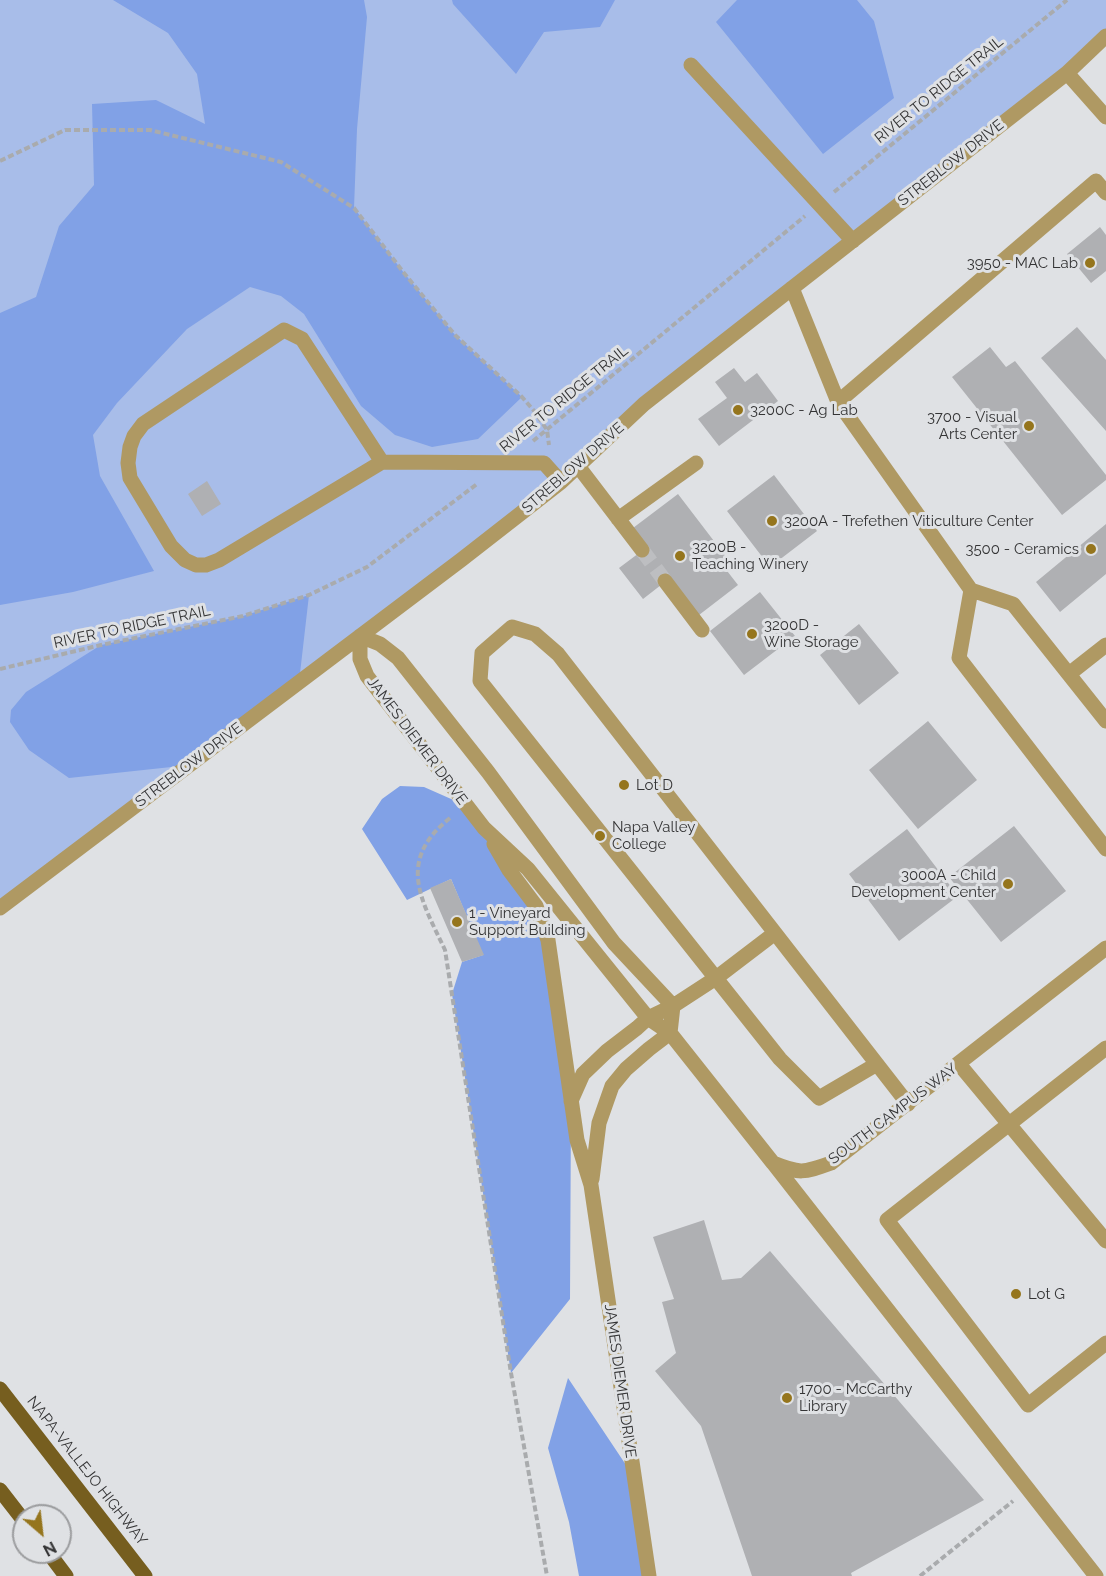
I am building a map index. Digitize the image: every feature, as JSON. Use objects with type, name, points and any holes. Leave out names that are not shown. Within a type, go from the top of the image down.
[{"type":"main road","name":"NAPA-VALLEJO HIGHWAY","points":[[0,1389],[145,1576]]},
{"type":"main road","points":[[0,1490],[12,1506]]},
{"type":"street","name":"STREBLOW DRIVE","points":[[0,908],[561,482],[644,404],[1067,73],[1106,36]]},
{"type":"street","points":[[691,65],[853,241]]},
{"type":"street","points":[[1067,73],[1106,117]]},
{"type":"street","points":[[837,402],[1103,182]]},
{"type":"street","points":[[792,288],[837,402],[971,590],[1013,604],[1106,721]]},
{"type":"street","points":[[382,462],[302,339],[284,330],[143,424],[134,436],[128,463],[130,478],[171,546],[185,560],[195,565],[206,565],[219,560],[382,462],[544,463],[561,482]]},
{"type":"street","points":[[618,519],[696,463]]},
{"type":"street","points":[[578,466],[642,550]]},
{"type":"street","points":[[665,581],[702,630]]},
{"type":"street","points":[[971,590],[959,658],[1106,849]]},
{"type":"street","points":[[877,1064],[819,1098],[780,1059],[480,681],[482,653],[512,627],[535,634],[558,654],[877,1064],[908,1104]]},
{"type":"street","points":[[360,636],[380,644],[398,658],[488,772],[614,943],[673,1006],[670,1033],[1096,1576]]},
{"type":"street","name":"JAMES DIEMER DRIVE","points":[[360,636],[360,659],[367,676],[484,828],[536,906],[548,939],[577,1140],[591,1185],[649,1576]]},
{"type":"street","points":[[1069,674],[1106,645]]},
{"type":"street","name":"JAMES DIEMER DRIVE","points":[[484,828],[528,869],[648,1018],[670,1033],[627,1069],[612,1086],[599,1124],[591,1185]]},
{"type":"street","points":[[572,1101],[583,1074],[607,1051],[648,1018],[673,1006],[716,978],[775,933]]},
{"type":"street","name":"SOUTH CAMPUS WAY","points":[[773,1163],[795,1172],[811,1170],[831,1163],[1106,948]]},
{"type":"street","points":[[1106,1048],[887,1220],[1028,1405],[1106,1343]]},
{"type":"street","points":[[959,1064],[1106,1241]]},
{"type":"path","name":"RIVER TO RIDGE TRAIL","points":[[0,669],[101,645],[243,616],[309,595],[367,567],[547,430],[1067,0]]},
{"type":"path","points":[[0,160],[65,130],[150,130],[281,162],[354,208],[455,335],[535,411],[547,430],[550,444],[544,463]]},
{"type":"path","points":[[467,806],[447,821],[425,844],[417,878],[423,903],[445,950],[511,1373],[547,1576]]},
{"type":"path","points":[[920,1576],[1027,1489]]},
{"type":"shaded area","points":[[0,0],[1106,0],[1106,36],[561,482],[0,908]]},
{"type":"shaded area","points":[[113,0],[364,0],[367,17],[357,129],[354,208],[455,335],[522,397],[478,439],[432,447],[395,435],[361,406],[304,314],[281,296],[250,287],[187,329],[117,403],[93,435],[100,476],[154,571],[73,592],[0,605],[0,313],[36,297],[59,226],[94,185],[92,104],[156,100],[205,124],[197,74],[168,33]]},
{"type":"shaded area","points":[[452,0],[615,0],[600,27],[544,32],[516,74],[453,4]]},
{"type":"shaded area","points":[[737,0],[857,0],[874,21],[894,98],[823,154],[716,22]]},
{"type":"shaded area","points":[[309,595],[299,682],[190,765],[69,778],[29,750],[10,722],[11,710],[26,692],[101,645],[243,616]]},
{"type":"shaded area","points":[[400,786],[424,787],[467,806],[536,906],[571,1101],[570,1299],[511,1373],[452,994],[462,962],[483,955],[451,879],[407,900],[362,829],[382,799]]},
{"type":"shaded area","points":[[568,1378],[634,1477],[649,1576],[579,1576],[569,1522],[548,1448]]},
{"type":"building","name":"3950 - MAC Lab","points":[[1100,227],[1106,235],[1106,271],[1091,283],[1067,254]]},
{"type":"building","points":[[1077,327],[1106,360],[1106,431],[1041,358]]},
{"type":"building","name":"3700 - Visual Arts Center","points":[[990,347],[1006,367],[1015,361],[1106,475],[1106,480],[1062,515],[952,377]]},
{"type":"building","name":"3200C - Ag Lab","points":[[734,368],[745,382],[757,373],[778,401],[719,446],[698,419],[727,398],[715,382]]},
{"type":"building","name":"3200A - Trefethen Viticulture Center","points":[[774,475],[817,531],[770,567],[727,511]]},
{"type":"building","points":[[207,481],[221,504],[202,516],[188,494]]},
{"type":"building","name":"3200B - Teaching Winery","points":[[678,494],[730,562],[724,567],[738,585],[699,615],[670,578],[643,599],[619,568],[647,547],[633,528]]},
{"type":"building","name":"3500 - Ceramics","points":[[1106,524],[1106,574],[1060,612],[1036,582]]},
{"type":"building","name":"3200D - Wine Storage","points":[[760,592],[795,636],[744,675],[710,631]]},
{"type":"building","points":[[859,624],[899,673],[859,705],[820,655]]},
{"type":"building","points":[[928,721],[977,780],[918,829],[869,770]]},
{"type":"building","name":"3000A - Child Development Center","points":[[1014,826],[1066,891],[1001,942],[949,877]]},
{"type":"building","points":[[907,829],[958,896],[899,941],[849,874]]},
{"type":"building","name":"1 - Vineyard Support Building","points":[[451,879],[484,955],[462,962],[430,888]]},
{"type":"building","name":"1700 - McCarthy Library","points":[[704,1220],[722,1280],[741,1278],[770,1251],[984,1500],[851,1573],[852,1576],[752,1576],[701,1426],[655,1371],[676,1353],[662,1302],[674,1299],[653,1237]]},
{"type":"tunnel","points":[[642,550],[665,581]]},
{"type":"place","name":"3950 - MAC Lab","points":[[1090,263]]},
{"type":"place","name":"3200C - Ag Lab","points":[[738,410]]},
{"type":"place","name":"3700 - Visual Arts Center","points":[[1029,426]]},
{"type":"place","name":"3200A - Trefethen Viticulture Center","points":[[772,521]]},
{"type":"place","name":"3500 - Ceramics","points":[[1091,549]]},
{"type":"place","name":"3200B - Teaching Winery","points":[[680,556]]},
{"type":"place","name":"3200D - Wine Storage","points":[[752,634]]},
{"type":"place","name":"Lot D","points":[[624,785]]},
{"type":"place","name":"Napa Valley College","points":[[600,836]]},
{"type":"place","name":"3000A - Child Development Center","points":[[1008,884]]},
{"type":"place","name":"1 - Vineyard Support Building","points":[[457,922]]},
{"type":"place","name":"Lot G","points":[[1016,1294]]},
{"type":"place","name":"1700 - McCarthy Library","points":[[787,1398]]}]
